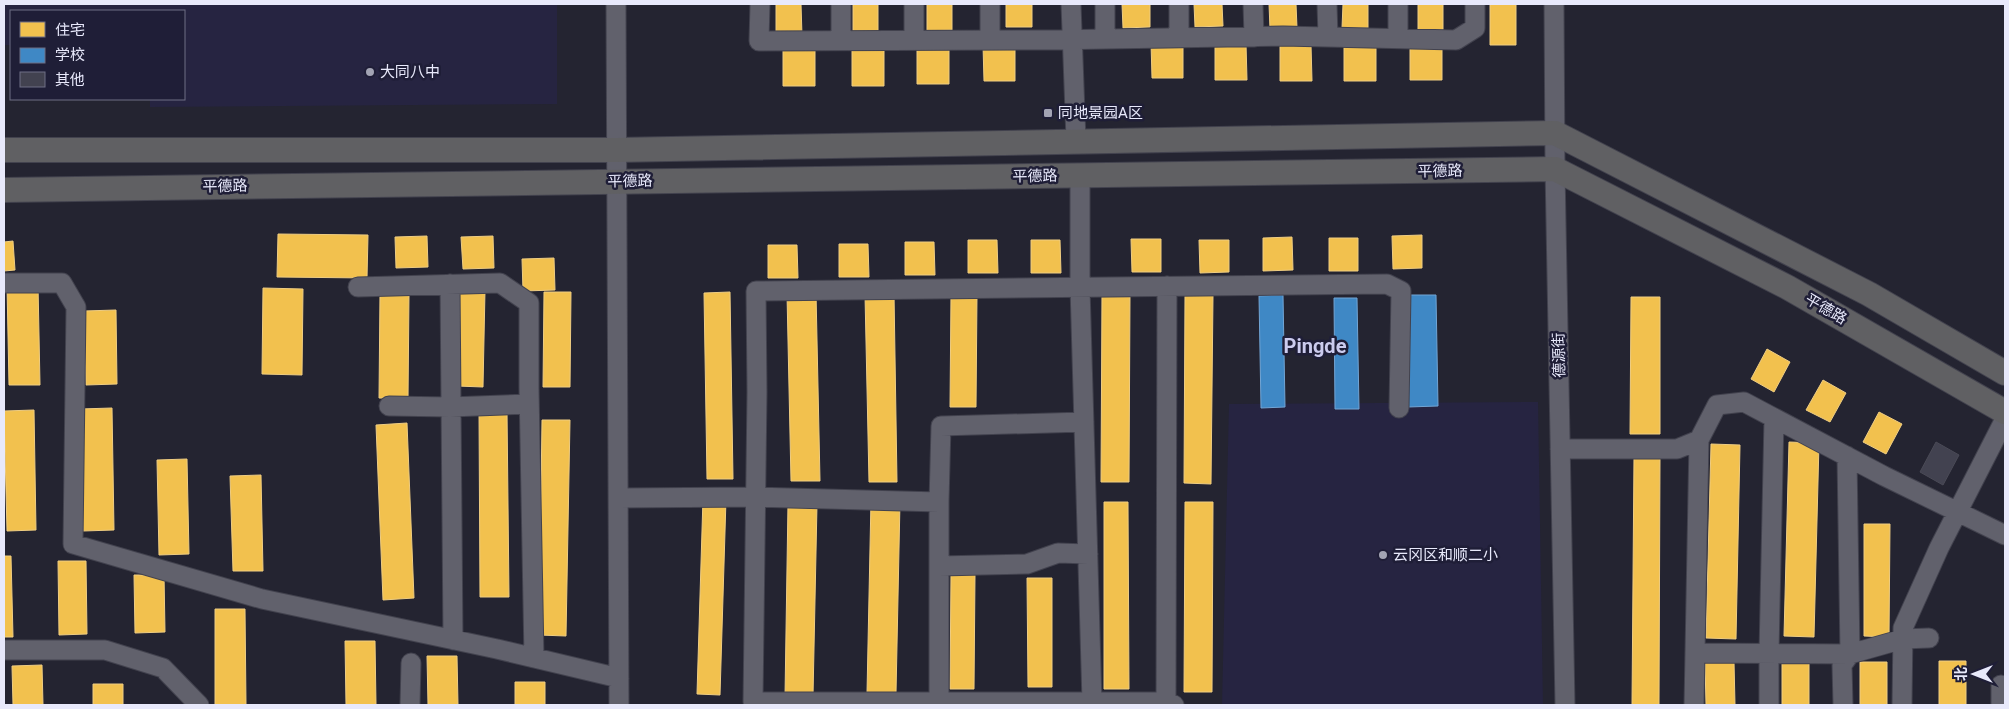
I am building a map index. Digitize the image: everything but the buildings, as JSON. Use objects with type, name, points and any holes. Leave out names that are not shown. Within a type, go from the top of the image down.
[{"type":"main road","points":[[4,150],[616,150],[1076,140],[1555,133],[1869,294],[2005,373]]},
{"type":"main road","name":"平德路","points":[[4,190],[1555,169],[1787,287],[2005,412]]},
{"type":"street","points":[[616,4],[619,705]]},
{"type":"street","points":[[760,4],[759,41],[1071,40],[1254,36],[1456,40],[1475,28],[1475,4]]},
{"type":"street","points":[[841,4],[841,41]]},
{"type":"street","points":[[914,4],[914,40]]},
{"type":"street","points":[[990,4],[990,40]]},
{"type":"street","points":[[1071,4],[1076,140]]},
{"type":"street","points":[[1105,4],[1105,39]]},
{"type":"street","points":[[1179,4],[1179,38]]},
{"type":"street","points":[[1252,4],[1254,36]]},
{"type":"street","points":[[1327,4],[1328,37]]},
{"type":"street","points":[[1398,4],[1398,39]]},
{"type":"street","name":"德源街","points":[[1554,4],[1555,169],[1565,705]]},
{"type":"street","points":[[1080,175],[1080,286],[1092,702]]},
{"type":"street","points":[[4,283],[62,283],[76,307],[74,544],[262,599],[619,678]]},
{"type":"street","points":[[358,288],[500,283],[529,303],[534,658]]},
{"type":"street","points":[[450,284],[453,640]]},
{"type":"street","points":[[1167,286],[1170,703],[939,702],[753,704],[756,291],[1080,286],[1387,284],[1401,291],[1399,408]]},
{"type":"street","points":[[1694,705],[1699,440],[1717,405],[1744,402],[2005,535]]},
{"type":"street","points":[[389,406],[450,407],[529,404]]},
{"type":"street","points":[[1770,705],[1769,653],[1774,418]]},
{"type":"street","points":[[1902,705],[1903,628],[1939,548],[2005,419]]},
{"type":"street","points":[[939,702],[940,426],[1084,422]]},
{"type":"street","points":[[1560,449],[1677,449],[1699,440]]},
{"type":"street","points":[[1843,705],[1842,665],[1850,654],[1847,456]]},
{"type":"street","points":[[618,498],[756,497],[939,502]]},
{"type":"street","points":[[939,566],[1027,564],[1058,553],[1088,554]]},
{"type":"street","points":[[1695,653],[1850,654],[1903,639],[1930,638]]},
{"type":"street","points":[[4,650],[105,650],[163,668],[199,705]]},
{"type":"street","points":[[410,705],[411,663]]},
{"type":"street","points":[[2001,685],[2001,705]]},
{"type":"shaded area","name":"大同八中","points":[[4,4],[557,4],[557,104],[150,107],[150,100],[185,100],[185,10],[10,10],[10,45],[4,45]]},
{"type":"shaded area","name":"云冈区和顺二小","points":[[1538,402],[1543,705],[1222,705],[1229,404]]},
{"type":"place","name":"大同八中","points":[[370,72]]},
{"type":"place","name":"同地景园A区","points":[[1048,113]]},
{"type":"place","name":"云冈区和顺二小","points":[[1383,555]]},
{"type":"district","name":"Pingde","points":[[1315,346]]}]
